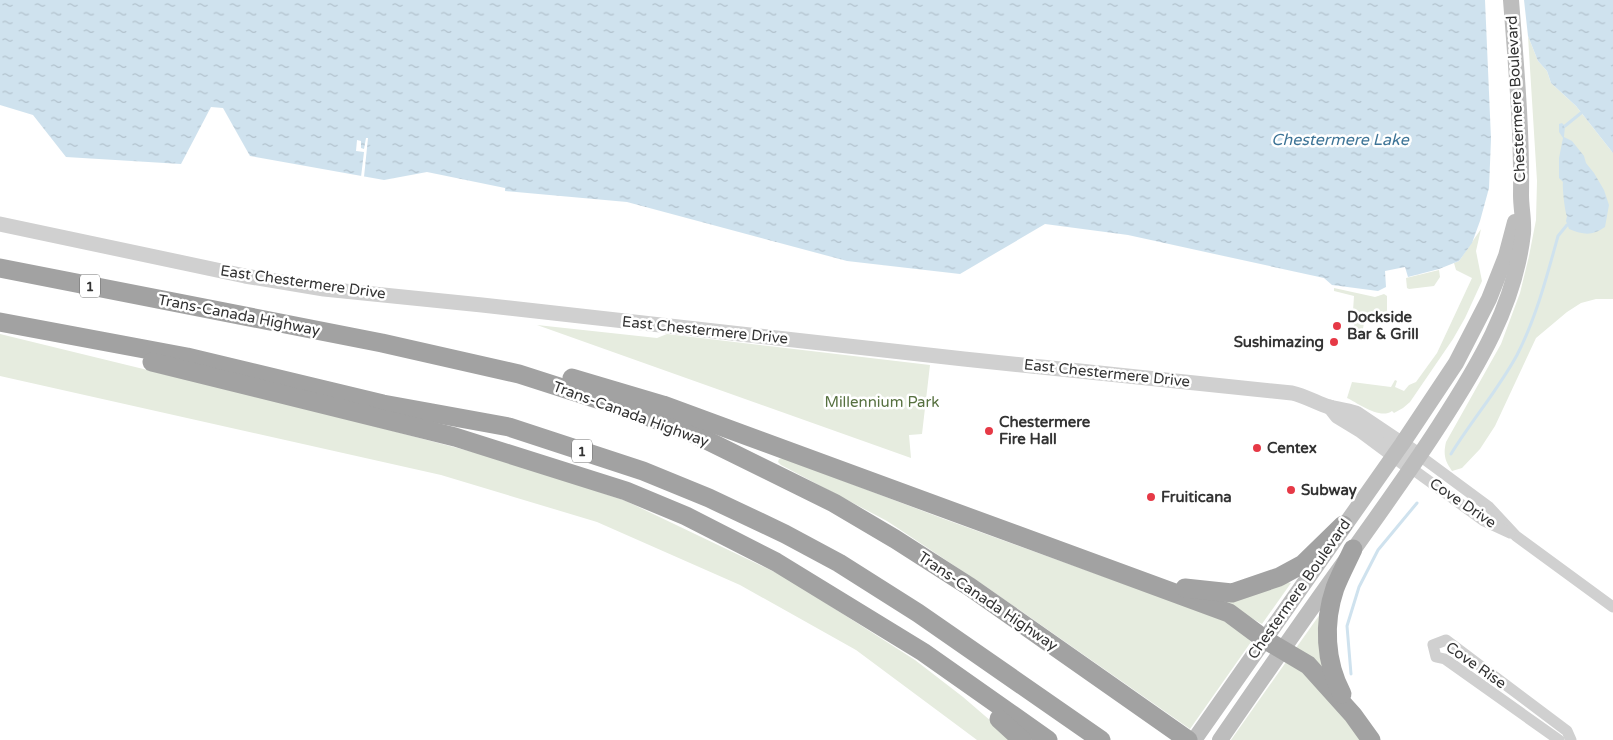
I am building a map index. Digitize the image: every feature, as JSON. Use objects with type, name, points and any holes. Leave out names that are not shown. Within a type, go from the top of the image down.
[{"type":"highway","name":"Trans-Canada Highway","points":[[0,268],[382,344],[519,374],[628,409],[692,433],[834,503],[895,539],[970,587],[1188,740]]},
{"type":"highway","name":"1","points":[[0,322],[187,357],[383,404],[509,427],[644,471],[709,498],[785,534],[839,563],[918,613],[1100,740]]},
{"type":"highway","points":[[0,326],[456,437],[626,491],[686,516],[776,562],[923,652],[1048,740]]},
{"type":"highway","points":[[382,344],[491,354],[663,405],[1229,613],[1264,639],[1308,665],[1353,715],[1371,740]]},
{"type":"highway","points":[[1156,585],[1232,593],[1279,577],[1303,564],[1343,525]]},
{"type":"highway","points":[[1353,549],[1335,588],[1327,637],[1331,669],[1353,715]]},
{"type":"highway","points":[[923,652],[1022,740]]},
{"type":"main road","name":"Chestermere Boulevard","points":[[1220,740],[1416,462],[1475,368],[1506,304],[1513,282],[1524,217],[1521,198],[1520,120],[1510,0]]},
{"type":"main road","name":"Chestermere Boulevard","points":[[1194,740],[1444,382],[1474,330],[1489,299],[1506,256],[1521,198]]},
{"type":"street","name":"East Chestermere Drive","points":[[0,224],[245,276],[324,289],[964,359],[1292,392],[1330,407],[1356,413],[1416,462]]},
{"type":"street","name":"Cove Drive","points":[[1416,462],[1489,507],[1516,536],[1613,607]]},
{"type":"street","name":"Cove Rise","points":[[1559,740],[1445,659],[1436,657],[1433,645],[1446,640],[1567,731],[1571,740]]},
{"type":"green space","points":[[1528,36],[1538,61],[1547,71],[1551,83],[1576,106],[1613,153],[1613,299],[1596,299],[1581,303],[1536,338],[1495,426],[1480,449],[1462,468],[1452,471],[1445,458],[1446,442],[1501,344],[1520,293],[1536,220],[1537,181]]},
{"type":"green space","points":[[1481,229],[1476,251],[1482,281],[1453,339],[1410,402],[1394,413],[1392,411],[1381,413],[1369,410],[1347,398],[1352,382],[1391,387],[1395,380],[1397,381],[1395,387],[1404,391],[1409,385],[1416,382],[1437,353],[1472,278],[1456,270],[1454,263],[1459,261]]},
{"type":"green space","points":[[1439,270],[1440,277],[1434,286],[1407,288],[1406,278]]},
{"type":"green space","points":[[1334,288],[1375,297],[1384,294],[1387,296],[1387,315],[1365,314],[1362,337],[1353,337],[1354,296],[1334,291]]},
{"type":"green space","name":"Millennium Park","points":[[537,325],[657,338],[667,334],[930,365],[922,434],[909,435],[911,458]]},
{"type":"green space","points":[[0,334],[328,414],[507,461],[626,501],[785,577],[915,660],[963,697],[1013,740],[977,740],[856,650],[740,585],[597,522],[441,475],[0,376]]},
{"type":"green space","points":[[783,458],[944,519],[1233,623],[1251,642],[1190,729],[985,586],[887,521],[781,465],[778,462],[779,459]]},
{"type":"green space","points":[[1287,582],[1291,583],[1262,624],[1223,602]]},
{"type":"green space","points":[[1323,610],[1324,668],[1320,667],[1296,648]]},
{"type":"green space","points":[[1286,662],[1298,666],[1326,693],[1361,740],[1231,740]]},
{"type":"water","name":"Chestermere Lake","points":[[0,0],[1485,0],[1491,139],[1489,188],[1472,243],[1459,261],[1439,269],[1408,277],[1405,267],[1385,271],[1386,287],[1378,291],[1332,285],[1324,278],[1128,235],[1045,224],[960,274],[847,261],[627,202],[505,191],[505,188],[427,172],[384,180],[250,156],[223,108],[211,107],[181,164],[66,157],[33,115],[0,105]]},
{"type":"water","points":[[1524,0],[1613,0],[1613,153],[1576,106],[1551,83],[1547,71],[1538,61],[1528,36]]},
{"type":"water","points":[[1562,123],[1565,126],[1564,137],[1572,141],[1584,156],[1586,163],[1604,190],[1609,205],[1605,227],[1596,232],[1584,233],[1569,229],[1566,221],[1563,182],[1559,178],[1559,158],[1563,138],[1559,132],[1559,124]]},
{"type":"pier","points":[[366,138],[368,138],[364,177],[361,177],[364,152],[356,151],[357,140],[361,141],[361,148],[364,149]]},
{"type":"waterway","points":[[1565,126],[1581,113]]},
{"type":"waterway","points":[[1451,454],[1517,355],[1535,312],[1558,236],[1567,225]]},
{"type":"waterway","points":[[1351,674],[1347,626],[1359,587],[1378,550],[1417,503]]},
{"type":"place","name":"Dockside Bar & Grill","points":[[1337,326]]},
{"type":"place","name":"Sushimazing","points":[[1334,342]]},
{"type":"place","name":"Chestermere Fire Hall","points":[[989,431]]},
{"type":"place","name":"Centex","points":[[1257,448]]},
{"type":"place","name":"Subway","points":[[1291,490]]},
{"type":"place","name":"Fruiticana","points":[[1151,497]]}]
